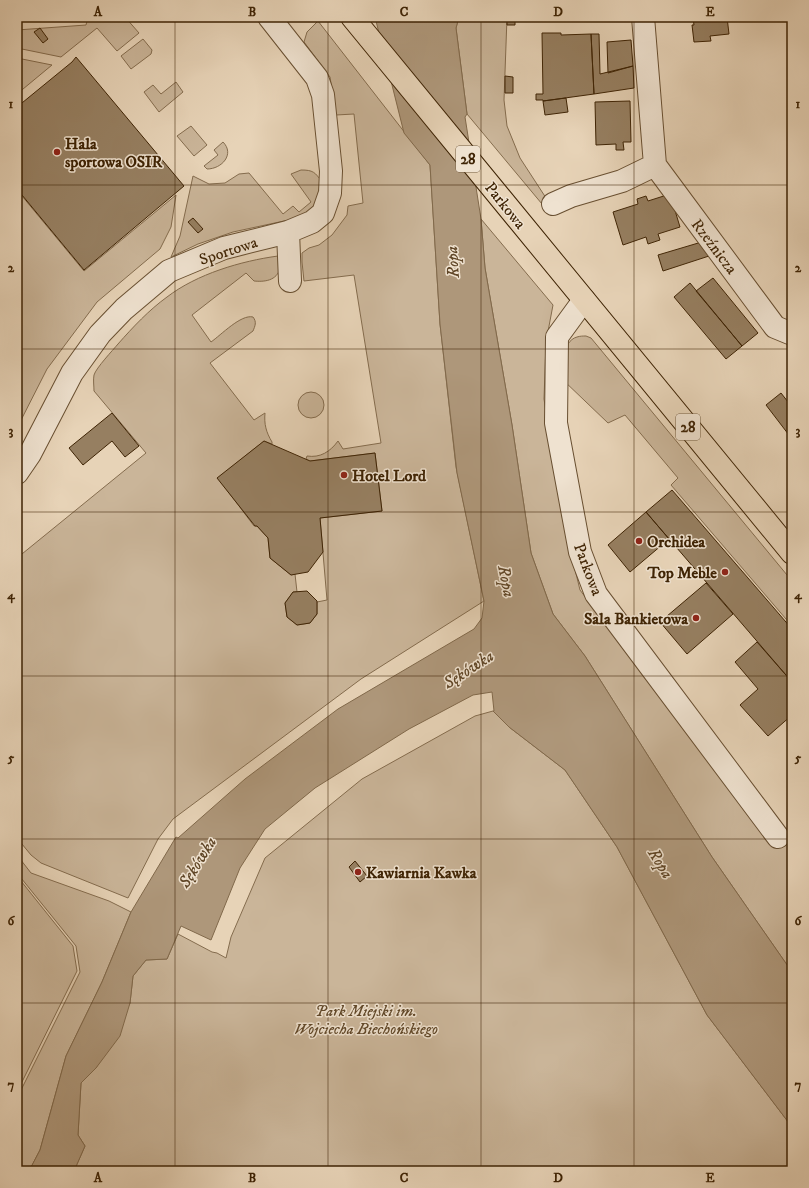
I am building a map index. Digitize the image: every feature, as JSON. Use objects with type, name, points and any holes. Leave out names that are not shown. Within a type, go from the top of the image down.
[{"type":"main road","name":"Parkowa","points":[[352,17],[792,553]]},
{"type":"street","name":"Sportowa","points":[[17,472],[30,454],[72,373],[100,334],[124,309],[169,271],[224,248],[288,232],[312,222],[323,213],[330,193],[331,171],[323,95],[317,78],[269,17]]},
{"type":"street","points":[[553,204],[571,196],[622,181],[655,165],[643,17]]},
{"type":"street","name":"Rzeźnicza","points":[[655,165],[784,331]]},
{"type":"street","points":[[288,232],[290,281]]},
{"type":"street","name":"Parkowa","points":[[584,300],[557,337],[556,424],[580,552],[596,594],[778,837]]},
{"type":"green space","points":[[92,17],[125,17],[139,33],[117,51],[97,28],[61,57],[17,48],[17,30],[86,25],[87,21],[91,21]]},
{"type":"green space","points":[[459,17],[507,17],[504,100],[507,126],[520,158],[548,201],[542,204],[467,114],[456,28]]},
{"type":"green space","points":[[318,21],[430,165],[440,324],[456,467],[484,601],[361,679],[173,819],[158,839],[128,898],[41,863],[31,855],[17,838],[17,558],[146,453],[94,391],[94,375],[98,368],[129,331],[160,302],[192,282],[206,275],[235,265],[278,256],[280,268],[276,276],[266,281],[254,281],[246,273],[192,315],[211,342],[231,326],[243,319],[253,317],[255,321],[253,331],[210,363],[254,420],[265,413],[266,428],[272,444],[264,441],[218,478],[254,526],[257,526],[268,538],[270,558],[291,575],[295,574],[297,592],[293,592],[285,603],[287,617],[297,625],[310,623],[317,614],[317,602],[327,600],[320,518],[382,511],[375,453],[310,461],[306,459],[307,456],[316,456],[324,453],[332,448],[338,441],[343,449],[381,443],[354,275],[304,281],[302,253],[309,248],[319,245],[332,235],[347,215],[348,206],[363,203],[354,114],[336,115],[330,77],[304,42],[307,32]]},
{"type":"green space","points":[[143,39],[152,50],[151,54],[131,69],[121,56]]},
{"type":"green space","points":[[17,58],[52,65],[17,94]]},
{"type":"green space","points":[[176,82],[183,92],[159,112],[144,92],[153,85],[161,94]]},
{"type":"green space","points":[[191,126],[207,145],[194,156],[177,136]]},
{"type":"green space","points":[[223,142],[228,151],[225,160],[218,166],[207,169],[204,166],[218,155],[214,150]]},
{"type":"green space","points":[[301,170],[313,172],[322,182],[316,204],[299,219],[233,232],[198,244],[171,257],[180,236],[193,176],[209,184],[225,183],[239,174],[249,173],[283,214],[293,206],[299,212],[311,202],[291,174]]},
{"type":"green space","points":[[17,190],[84,271],[176,195],[171,227],[160,249],[97,302],[47,369],[17,428]]},
{"type":"green space","points":[[481,219],[553,305],[546,342],[544,399],[562,516],[580,590],[635,663],[792,843],[792,972],[712,857],[585,656],[553,614],[531,553],[512,425],[485,268]]},
{"type":"green space","points":[[580,336],[591,338],[792,581],[792,626],[671,485],[678,478],[625,415],[608,423],[562,379],[564,355],[568,344],[572,339]]},
{"type":"green space","points":[[311,392],[320,396],[324,405],[320,414],[311,418],[302,414],[298,405],[302,396]]},
{"type":"green space","name":"Park Miejski im. Wojciecha Biechońskiego","points":[[493,711],[509,727],[565,770],[617,847],[707,1015],[792,1127],[792,1171],[74,1171],[85,1146],[78,1135],[81,1083],[96,1068],[130,1003],[133,976],[146,960],[167,959],[178,934],[226,958],[231,937],[265,858],[362,779],[475,716]]},
{"type":"green space","points":[[17,855],[31,873],[109,901],[131,912],[102,982],[66,1056],[40,1150],[29,1171],[17,1171],[17,1098],[80,972],[76,946],[17,873]]},
{"type":"green space","points":[[17,876],[73,946],[77,971],[17,1092],[17,1050],[19,1049],[17,1048]]},
{"type":"water","points":[[375,17],[459,17],[456,28],[467,114],[465,117],[481,219],[485,268],[512,425],[531,553],[553,614],[585,656],[712,857],[792,972],[792,1127],[707,1015],[617,847],[565,770],[509,727],[493,711],[492,692],[473,695],[409,729],[315,788],[265,829],[240,868],[211,940],[181,926],[167,959],[146,960],[133,976],[130,1003],[120,1036],[96,1068],[81,1083],[78,1135],[85,1146],[74,1171],[29,1171],[40,1150],[66,1056],[102,982],[131,912],[176,837],[178,838],[245,779],[338,709],[474,629],[482,618],[484,601],[457,473],[440,324],[430,165],[404,133]]},
{"type":"building","points":[[686,17],[727,17],[729,34],[710,36],[711,41],[694,42],[692,25],[694,25],[693,18],[686,19]]},
{"type":"building","points":[[507,19],[515,19],[515,25],[507,25]]},
{"type":"building","points":[[40,28],[48,39],[43,43],[34,32]]},
{"type":"building","points":[[542,33],[561,33],[561,35],[591,34],[594,94],[543,101],[536,100],[536,94],[543,94]]},
{"type":"building","points":[[591,34],[599,34],[600,74],[633,66],[634,88],[594,94]]},
{"type":"building","points":[[631,40],[633,66],[608,73],[607,42]]},
{"type":"building","points":[[76,57],[184,186],[84,270],[17,189],[17,107],[72,62]]},
{"type":"building","points":[[505,76],[513,77],[513,93],[505,93]]},
{"type":"building","points":[[566,98],[568,112],[545,115],[543,101]]},
{"type":"building","points":[[630,101],[631,142],[623,142],[624,150],[616,150],[616,144],[596,145],[595,102]]},
{"type":"building","points":[[670,194],[680,227],[658,234],[660,240],[648,244],[646,237],[623,245],[613,212],[638,204],[637,199],[646,196],[648,201]]},
{"type":"building","points":[[193,218],[203,229],[198,233],[188,222]]},
{"type":"building","points":[[705,241],[709,256],[663,271],[658,255]]},
{"type":"building","points":[[713,278],[758,333],[742,346],[696,291]]},
{"type":"building","points":[[690,283],[742,346],[726,359],[674,297]]},
{"type":"building","points":[[781,393],[792,407],[792,439],[766,405]]},
{"type":"building","points":[[112,413],[139,446],[125,457],[112,441],[83,465],[69,448]]},
{"type":"building","points":[[264,441],[310,461],[375,453],[382,511],[320,518],[323,552],[308,572],[291,575],[270,558],[268,538],[257,526],[255,526],[217,478]]},
{"type":"building","points":[[672,490],[792,629],[792,682],[646,512]]},
{"type":"building","points":[[646,512],[669,539],[630,572],[608,545]]},
{"type":"building","name":"Sala Bankietowa","points":[[706,583],[733,614],[687,654],[660,622]]},
{"type":"building","points":[[307,591],[317,601],[317,614],[310,623],[297,625],[287,617],[285,603],[293,592]]},
{"type":"building","points":[[757,642],[792,682],[792,715],[768,736],[740,705],[758,689],[735,662]]},
{"type":"building","points":[[355,861],[367,876],[360,882],[349,867]]},
{"type":"place","name":"Hala sportowa OSIR","points":[[57,152]]},
{"type":"place","name":"Hotel Lord","points":[[344,475]]},
{"type":"place","name":"Orchidea","points":[[639,541]]},
{"type":"place","name":"Top Meble","points":[[725,572]]},
{"type":"place","name":"Sala Bankietowa","points":[[696,618]]},
{"type":"place","name":"Kawiarnia Kawka","points":[[358,872]]},
{"type":"water label","name":"Ropa","points":[[452,262]]},
{"type":"water label","name":"Ropa","points":[[507,581]]},
{"type":"water label","name":"Sękówka","points":[[468,669]]},
{"type":"water label","name":"Sękówka","points":[[197,862]]},
{"type":"water label","name":"Ropa","points":[[661,863]]}]
